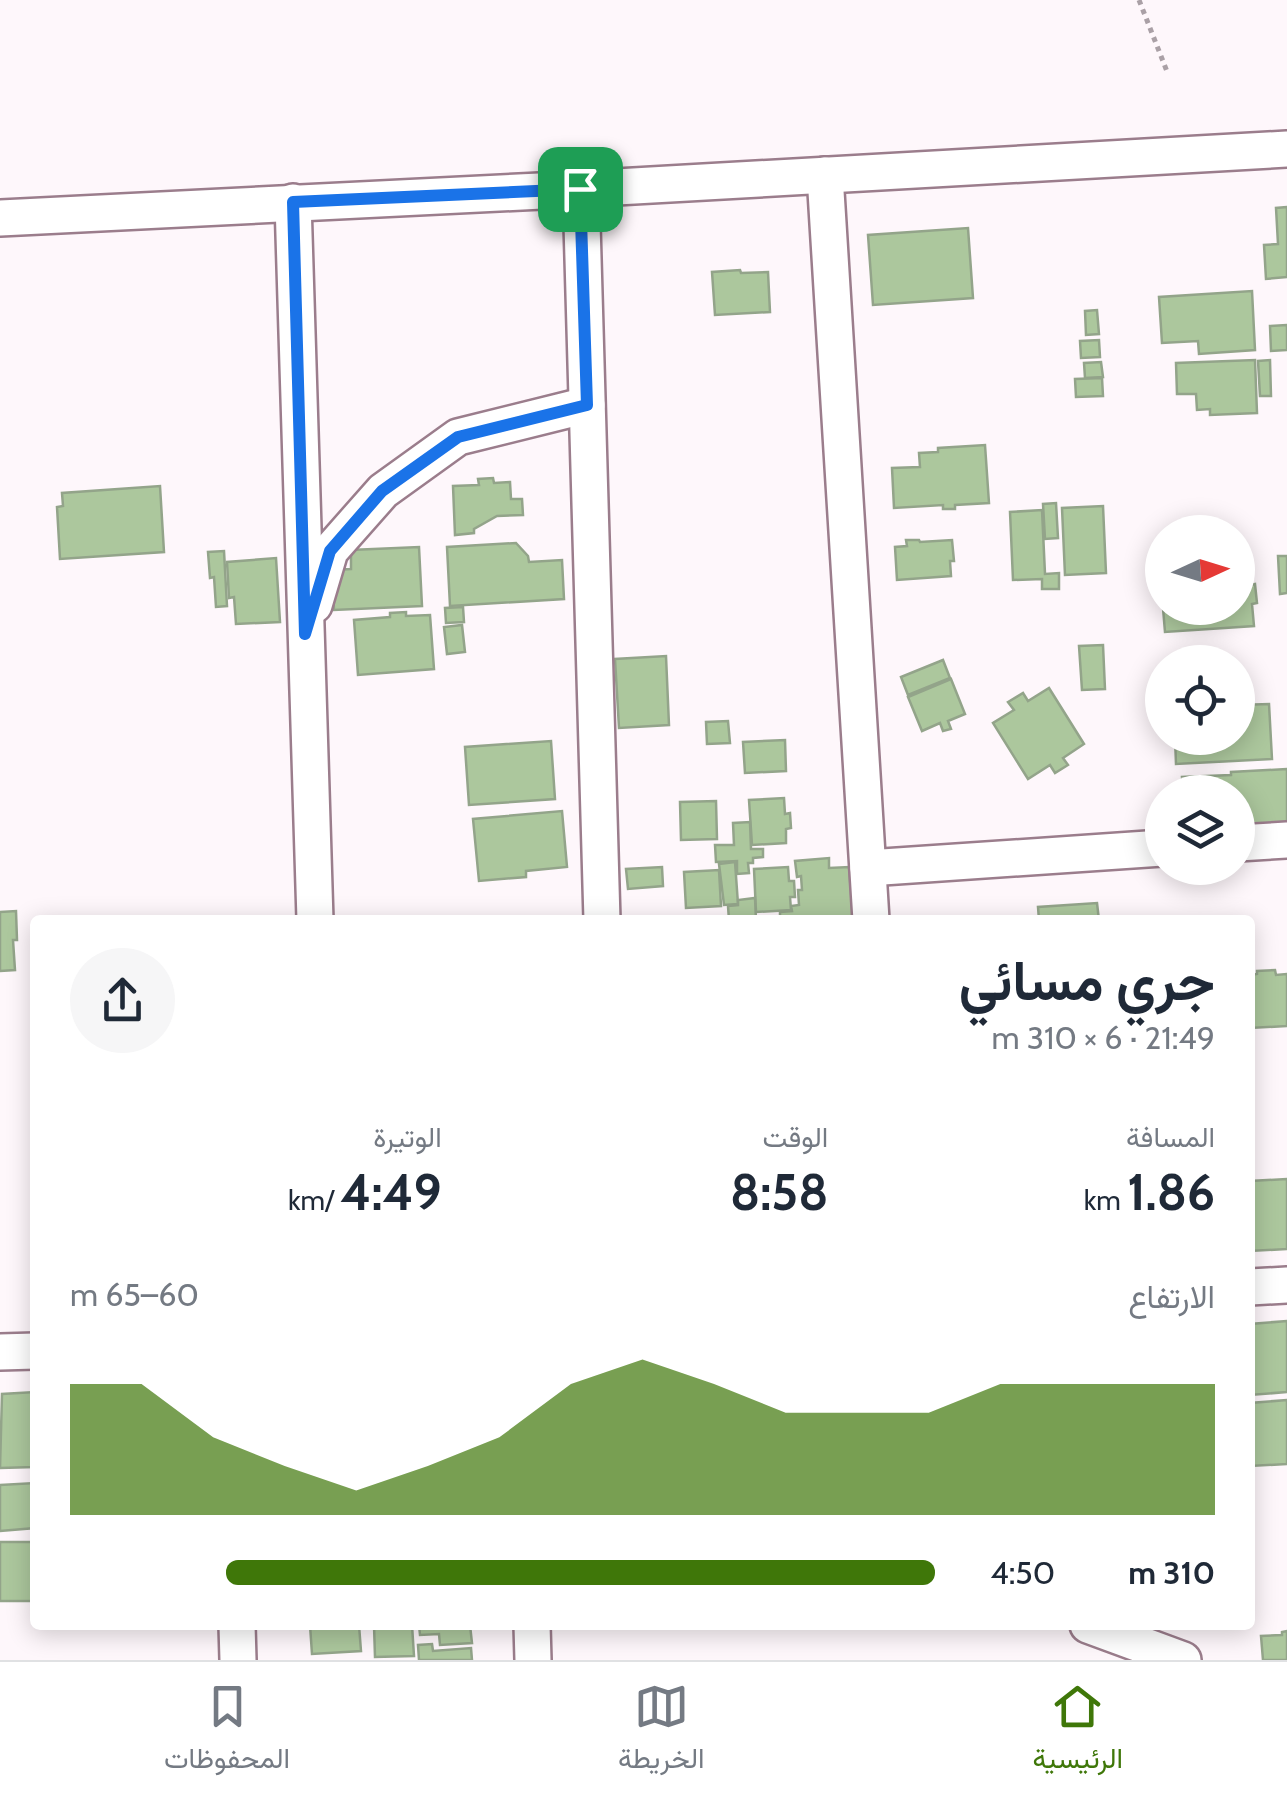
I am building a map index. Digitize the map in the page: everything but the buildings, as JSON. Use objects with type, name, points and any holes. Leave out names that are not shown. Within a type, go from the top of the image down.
[{"type":"street","points":[[0,218],[1287,149]]},
{"type":"street","points":[[825,175],[871,915]]},
{"type":"street","points":[[580,189],[602,915]]},
{"type":"street","points":[[293,202],[314,915]]},
{"type":"street","points":[[305,634],[330,551],[382,491],[458,437],[587,405]]},
{"type":"street","points":[[1255,842],[1287,840]]},
{"type":"street","points":[[868,868],[1145,849]]},
{"type":"street","points":[[1255,1287],[1287,1285]]},
{"type":"street","points":[[0,1352],[30,1350]]},
{"type":"street","points":[[236,1630],[238,1660]]},
{"type":"street","points":[[532,1630],[533,1660]]},
{"type":"street","points":[[1102,1630],[1183,1660]]},
{"type":"path","points":[[1139,0],[1168,74]]},
{"type":"route","points":[[580,189],[587,405],[458,437],[382,491],[330,551],[305,634],[293,202],[580,189]]}]
